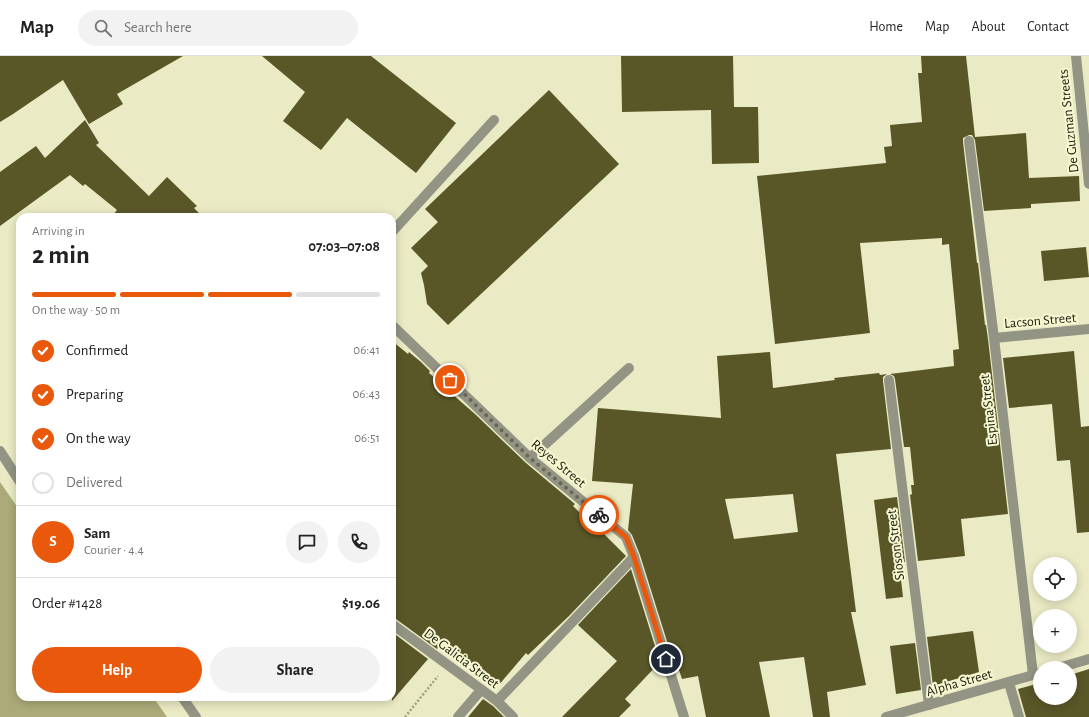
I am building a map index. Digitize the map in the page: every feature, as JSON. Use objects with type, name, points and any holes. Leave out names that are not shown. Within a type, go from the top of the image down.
[{"type":"street","name":"De Guzman Streets","points":[[1076,56],[1089,184]]},
{"type":"street","points":[[396,228],[494,120]]},
{"type":"street","name":"Espina Street","points":[[969,141],[1035,661]]},
{"type":"street","name":"Reyes Street","points":[[396,329],[530,458],[626,537],[634,557],[684,717]]},
{"type":"street","name":"Lacson Street","points":[[994,338],[1089,329]]},
{"type":"street","points":[[530,458],[629,368]]},
{"type":"street","name":"Sioson Street","points":[[889,380],[929,705]]},
{"type":"street","points":[[0,451],[16,476]]},
{"type":"street","points":[[497,701],[634,557]]},
{"type":"street","name":"De Galicia Street","points":[[396,627],[497,701],[513,717]]},
{"type":"street","points":[[1077,662],[1089,659]]},
{"type":"street","name":"Alpha Street","points":[[886,717],[1033,675]]},
{"type":"street","points":[[1009,683],[1019,717]]},
{"type":"street","points":[[458,717],[481,690]]},
{"type":"street","points":[[185,701],[196,717]]},
{"type":"path","points":[[404,717],[447,665]]},
{"type":"shaded area","points":[[0,482],[16,505],[16,701],[156,701],[167,717],[0,717]]},
{"type":"building","points":[[0,56],[183,56],[117,94],[123,104],[89,124],[63,80],[0,122]]},
{"type":"building","points":[[262,56],[371,56],[456,123],[416,173],[347,118],[321,150],[283,121],[305,92]]},
{"type":"building","points":[[621,56],[733,56],[734,107],[758,107],[759,163],[712,164],[711,110],[622,112]]},
{"type":"building","points":[[921,56],[966,56],[975,137],[1026,133],[1029,178],[1079,176],[1080,201],[1031,204],[1031,208],[984,211],[975,140],[972,135],[963,138],[1008,514],[961,519],[965,556],[918,561],[910,495],[912,494],[911,485],[914,485],[910,447],[904,447],[895,379],[894,376],[890,374],[954,366],[953,350],[959,349],[949,244],[942,245],[942,238],[860,243],[870,333],[775,344],[757,176],[886,163],[884,147],[892,146],[890,125],[922,122],[918,73],[922,73]]},
{"type":"building","points":[[549,90],[619,164],[448,325],[427,304],[421,273],[428,266],[411,248],[438,222],[425,209]]},
{"type":"building","points":[[85,120],[99,143],[96,145],[149,196],[167,177],[197,206],[194,208],[199,213],[114,213],[117,210],[85,184],[83,186],[70,175],[0,226],[0,172],[36,146],[45,158]]},
{"type":"building","points":[[1086,247],[1089,277],[1044,281],[1041,251]]},
{"type":"building","points":[[396,344],[408,354],[409,352],[421,362],[430,371],[429,373],[452,392],[451,393],[526,463],[575,504],[573,506],[626,556],[569,616],[528,655],[526,653],[498,686],[484,676],[486,674],[443,641],[437,649],[396,619]]},
{"type":"building","points":[[1074,351],[1081,427],[1089,426],[1089,532],[1077,533],[1070,460],[1057,461],[1052,404],[1009,408],[1003,358]]},
{"type":"building","points":[[770,352],[773,388],[835,380],[834,378],[879,373],[880,375],[887,374],[883,377],[883,381],[891,449],[836,454],[856,612],[851,612],[866,685],[827,692],[830,717],[813,717],[804,657],[759,662],[770,717],[706,717],[698,676],[682,679],[672,649],[670,651],[640,555],[632,535],[628,530],[633,484],[592,481],[598,408],[721,418],[717,356]],"holes":[[[793,494],[798,532],[734,539],[725,499]]]},
{"type":"building","points":[[897,497],[905,562],[899,562],[903,597],[886,599],[874,500]]},
{"type":"building","points":[[631,569],[660,662],[625,699],[631,705],[619,717],[562,717],[617,661],[578,625]]},
{"type":"building","points":[[973,631],[979,672],[933,686],[927,637]]},
{"type":"building","points":[[396,635],[428,659],[396,696]]},
{"type":"building","points":[[915,643],[921,690],[896,694],[890,646]]},
{"type":"building","points":[[1089,669],[1089,717],[1026,717],[1018,689],[1033,685],[1033,705],[1077,705],[1077,673]]},
{"type":"building","points":[[483,699],[493,706],[504,717],[468,717]]},
{"type":"way so far","points":[[450,380],[530,458],[599,515]]},
{"type":"route","points":[[599,515],[626,537],[634,557],[666,659]]}]
